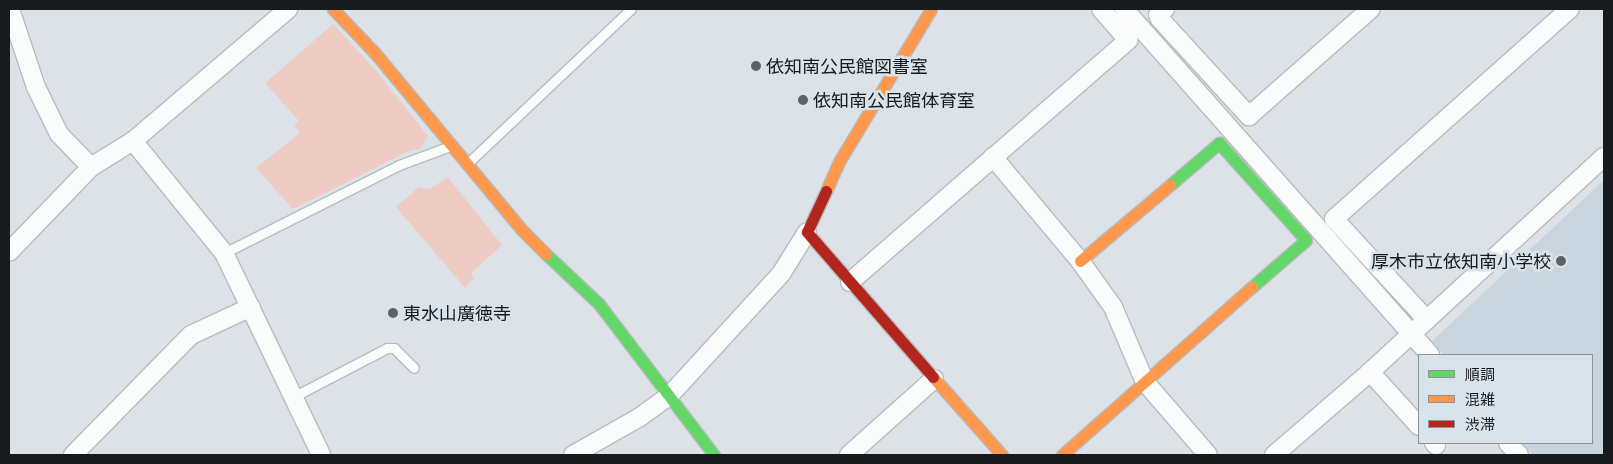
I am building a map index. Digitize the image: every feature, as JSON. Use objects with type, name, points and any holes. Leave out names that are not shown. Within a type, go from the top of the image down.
[{"type":"street","points":[[10,9],[36,88],[59,134],[91,167]]},
{"type":"street","points":[[9,252],[91,167],[133,141],[288,9]]},
{"type":"street","points":[[333,9],[375,53],[450,146],[522,230],[599,304],[714,455]]},
{"type":"street","points":[[573,455],[640,417],[670,395],[781,274],[807,232],[840,160],[931,9]]},
{"type":"street","points":[[850,282],[1128,40],[1101,9]]},
{"type":"street","points":[[1124,9],[1429,354]]},
{"type":"street","points":[[1165,9],[1158,15],[1160,19],[1249,116],[1371,9]]},
{"type":"street","points":[[1427,320],[1334,219],[1570,9]]},
{"type":"street","points":[[133,141],[224,253],[321,455]]},
{"type":"street","points":[[1062,455],[1306,240],[1219,143],[1080,261]]},
{"type":"street","points":[[1274,455],[1370,372],[1604,157]]},
{"type":"street","points":[[993,158],[1080,261],[1113,308],[1145,382],[1208,455]]},
{"type":"street","points":[[807,232],[1002,455]]},
{"type":"street","points":[[73,455],[192,336],[251,307]]},
{"type":"street","points":[[1370,372],[1418,425]]},
{"type":"street","points":[[856,454],[934,379]]},
{"type":"street","points":[[1509,444],[1519,455]]},
{"type":"lane","points":[[466,164],[631,9]]},
{"type":"lane","points":[[224,253],[399,165],[450,146]]},
{"type":"lane","points":[[293,397],[387,348],[394,348],[414,368]]},
{"type":"shaded area","points":[[333,24],[373,67],[428,136],[420,149],[409,151],[293,209],[256,168],[300,133],[294,125],[299,121],[265,83]]},
{"type":"shaded area","points":[[448,177],[502,245],[471,273],[474,278],[465,288],[396,207],[419,187],[430,189]]},
{"type":"shaded area","name":"厚木市立依知南小学校","points":[[1604,180],[1604,455],[1533,455],[1523,444],[1593,444],[1593,354],[1443,354],[1432,341]]},
{"type":"traffic: fast","points":[[1170,185],[1219,143],[1306,240],[1252,287]]},
{"type":"traffic: fast","points":[[546,254],[599,304],[714,455]]},
{"type":"traffic: slow","points":[[333,9],[375,53],[522,230],[546,254]]},
{"type":"traffic: slow","points":[[826,191],[840,160],[931,9]]},
{"type":"traffic: slow","points":[[1080,261],[1170,185]]},
{"type":"traffic: slow","points":[[1062,455],[1252,287]]},
{"type":"traffic: slow","points":[[933,377],[1002,455]]},
{"type":"traffic: jam","points":[[826,191],[807,232],[933,377]]},
{"type":"place","name":"依知南公民館図書室","points":[[756,66]]},
{"type":"place","name":"依知南公民館体育室","points":[[803,100]]},
{"type":"place","name":"厚木市立依知南小学校","points":[[1561,261]]},
{"type":"place","name":"東水山廣徳寺","points":[[393,313]]}]
